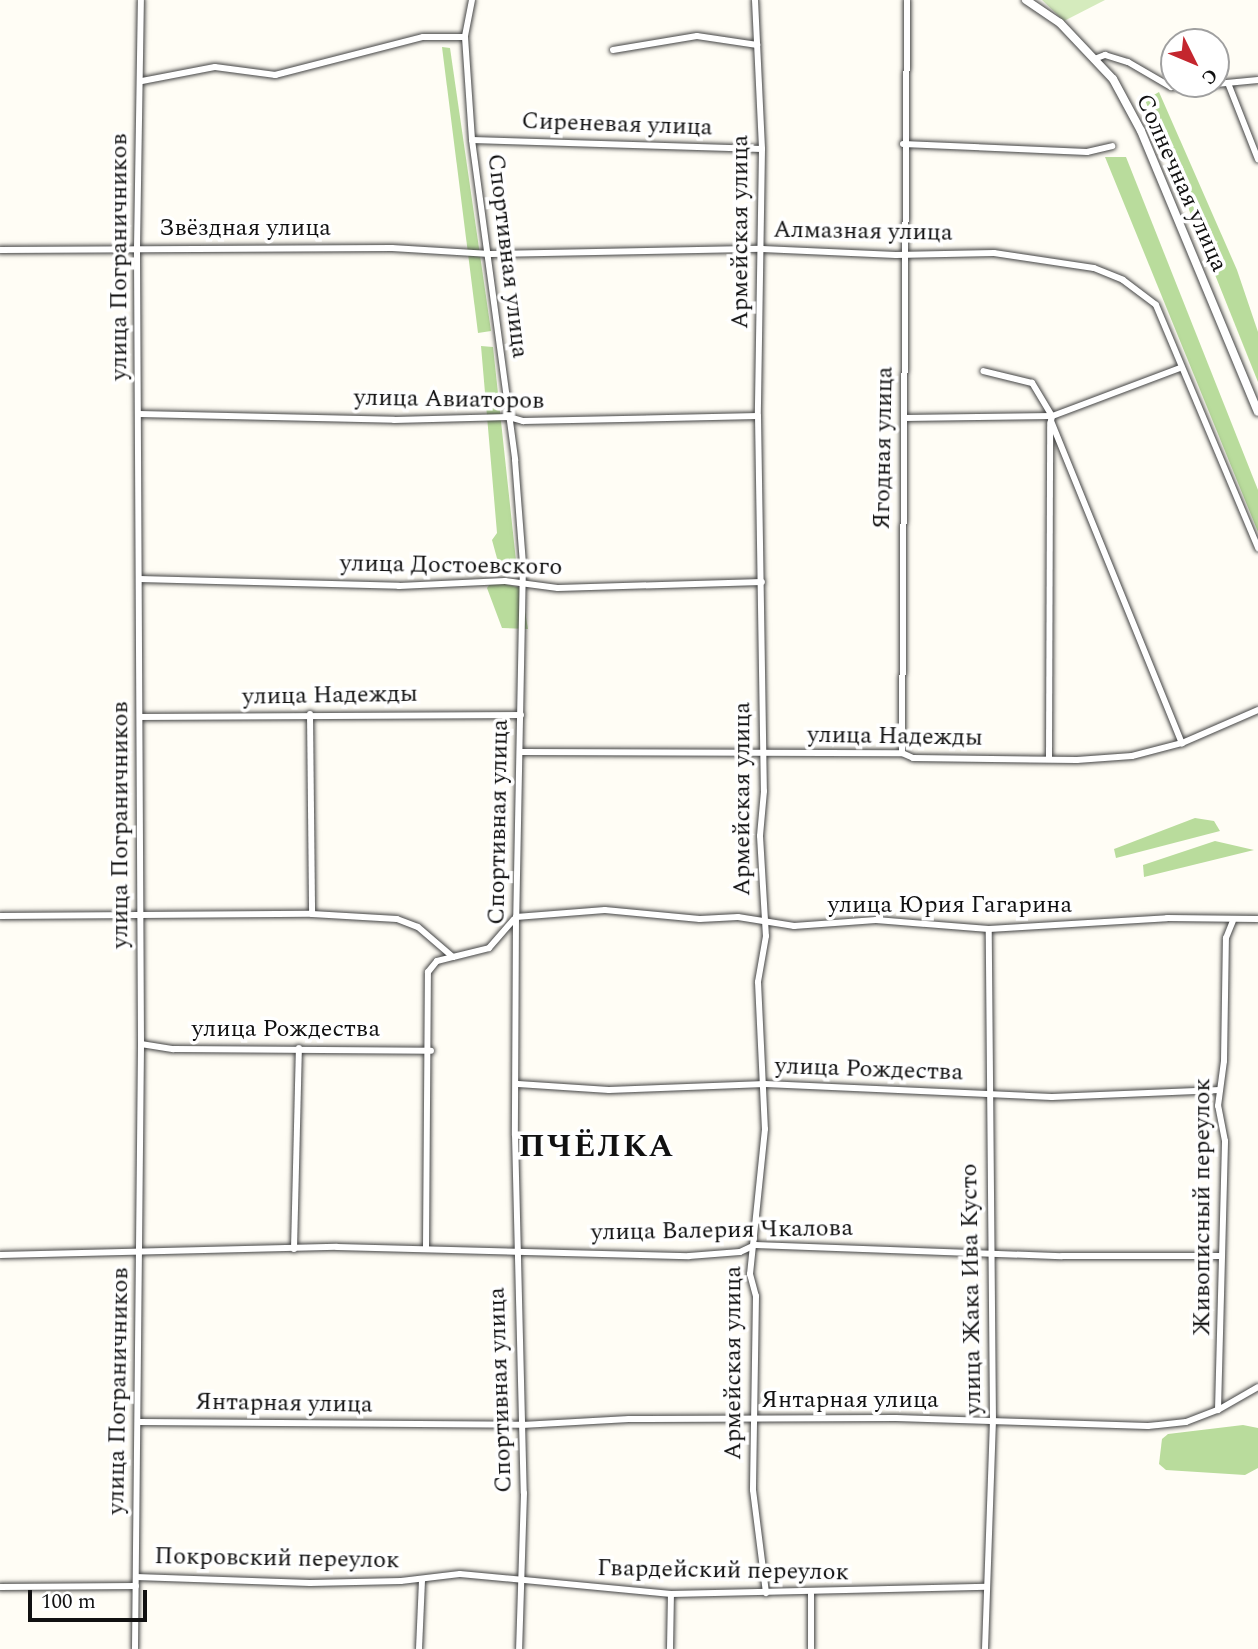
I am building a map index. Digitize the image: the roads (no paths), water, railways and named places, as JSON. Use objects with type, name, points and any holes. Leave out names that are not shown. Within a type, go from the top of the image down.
[{"type":"street","name":"улица Пограничников","points":[[135,1649],[140,1422],[141,915],[136,248],[142,81],[141,0]]},
{"type":"street","name":"Спортивная улица","points":[[472,0],[465,37],[472,140],[490,254],[509,417],[523,583],[522,752],[516,917],[517,1251],[522,1425],[519,1649]]},
{"type":"street","name":"Армейская улица","points":[[755,0],[762,149],[758,416],[765,925],[758,982],[765,1084],[755,1245],[750,1273],[756,1296],[753,1490],[766,1593]]},
{"type":"street","name":"Ягодная улица","points":[[902,753],[907,0]]},
{"type":"street","name":"Солнечная улица","points":[[1026,0],[1060,23],[1097,58],[1141,131],[1258,412]]},
{"type":"street","points":[[612,50],[697,36],[757,45]]},
{"type":"street","points":[[142,81],[215,68],[275,75],[423,37],[465,37]]},
{"type":"street","points":[[1097,58],[1105,55],[1128,62],[1160,81]]},
{"type":"street","points":[[1230,83],[1258,80]]},
{"type":"street","points":[[1230,88],[1258,159]]},
{"type":"street","name":"Сиреневая улица","points":[[472,140],[762,149]]},
{"type":"street","points":[[904,144],[1087,152],[1112,146]]},
{"type":"street","name":"Звёздная улица","points":[[0,250],[392,248],[490,254]]},
{"type":"street","name":"Алмазная улица","points":[[490,254],[762,249],[994,253],[1094,268],[1123,280],[1156,305],[1180,368],[1258,548]]},
{"type":"street","points":[[904,418],[1051,418],[1180,368]]},
{"type":"street","points":[[983,371],[1032,383],[1051,418],[1182,743]]},
{"type":"street","points":[[1249,390],[1258,386]]},
{"type":"street","name":"улица Авиаторов","points":[[139,414],[394,420],[509,417],[523,421],[758,416]]},
{"type":"street","points":[[1049,759],[1051,418]]},
{"type":"street","name":"улица Достоевского","points":[[139,579],[523,583],[558,588],[762,582]]},
{"type":"street","name":"улица Надежды","points":[[522,752],[762,755],[902,753],[913,758],[1049,759],[1132,756],[1182,743],[1258,710]]},
{"type":"street","points":[[310,714],[312,914]]},
{"type":"street","name":"улица Надежды","points":[[140,717],[310,714],[521,715]]},
{"type":"street","name":"улица Юрия Гагарина","points":[[516,917],[605,911],[700,919],[738,917],[765,925],[876,920],[989,929],[1167,918],[1233,921],[1258,919]]},
{"type":"street","points":[[0,916],[312,914],[397,919],[418,927],[453,957]]},
{"type":"street","points":[[426,1248],[431,1051],[428,972],[437,961],[489,948],[516,917]]},
{"type":"street","name":"Живописный переулок","points":[[1218,1410],[1223,1329],[1220,1256],[1225,1141],[1220,1090],[1224,1060],[1226,938],[1233,921]]},
{"type":"street","name":"улица Жака Ива Кусто","points":[[985,1649],[993,1421],[993,1254],[988,1094],[989,929]]},
{"type":"street","name":"улица Рождества","points":[[141,1044],[174,1049],[431,1051]]},
{"type":"street","points":[[294,1249],[299,1048]]},
{"type":"street","name":"улица Рождества","points":[[518,1084],[608,1090],[765,1084],[1074,1096],[1220,1090]]},
{"type":"street","name":"улица Валерия Чкалова","points":[[0,1255],[140,1255],[294,1249],[426,1248],[689,1256],[740,1252],[755,1245],[993,1254],[1220,1256]]},
{"type":"street","name":"Янтарная улица","points":[[140,1422],[522,1425],[629,1419],[993,1421],[1149,1426],[1186,1422],[1218,1410],[1258,1387]]},
{"type":"street","name":"Гвардейский переулок","points":[[460,1574],[521,1582],[671,1594],[811,1594],[987,1587]]},
{"type":"street","name":"Покровский переулок","points":[[136,1577],[310,1583],[422,1579],[460,1574]]},
{"type":"street","points":[[419,1649],[422,1579]]},
{"type":"street","points":[[0,1587],[136,1586]]},
{"type":"street","points":[[670,1649],[671,1594]]},
{"type":"street","points":[[811,1594],[811,1649]]},
{"type":"district","name":"ПЧЁЛКА","points":[[597,1147]]}]
